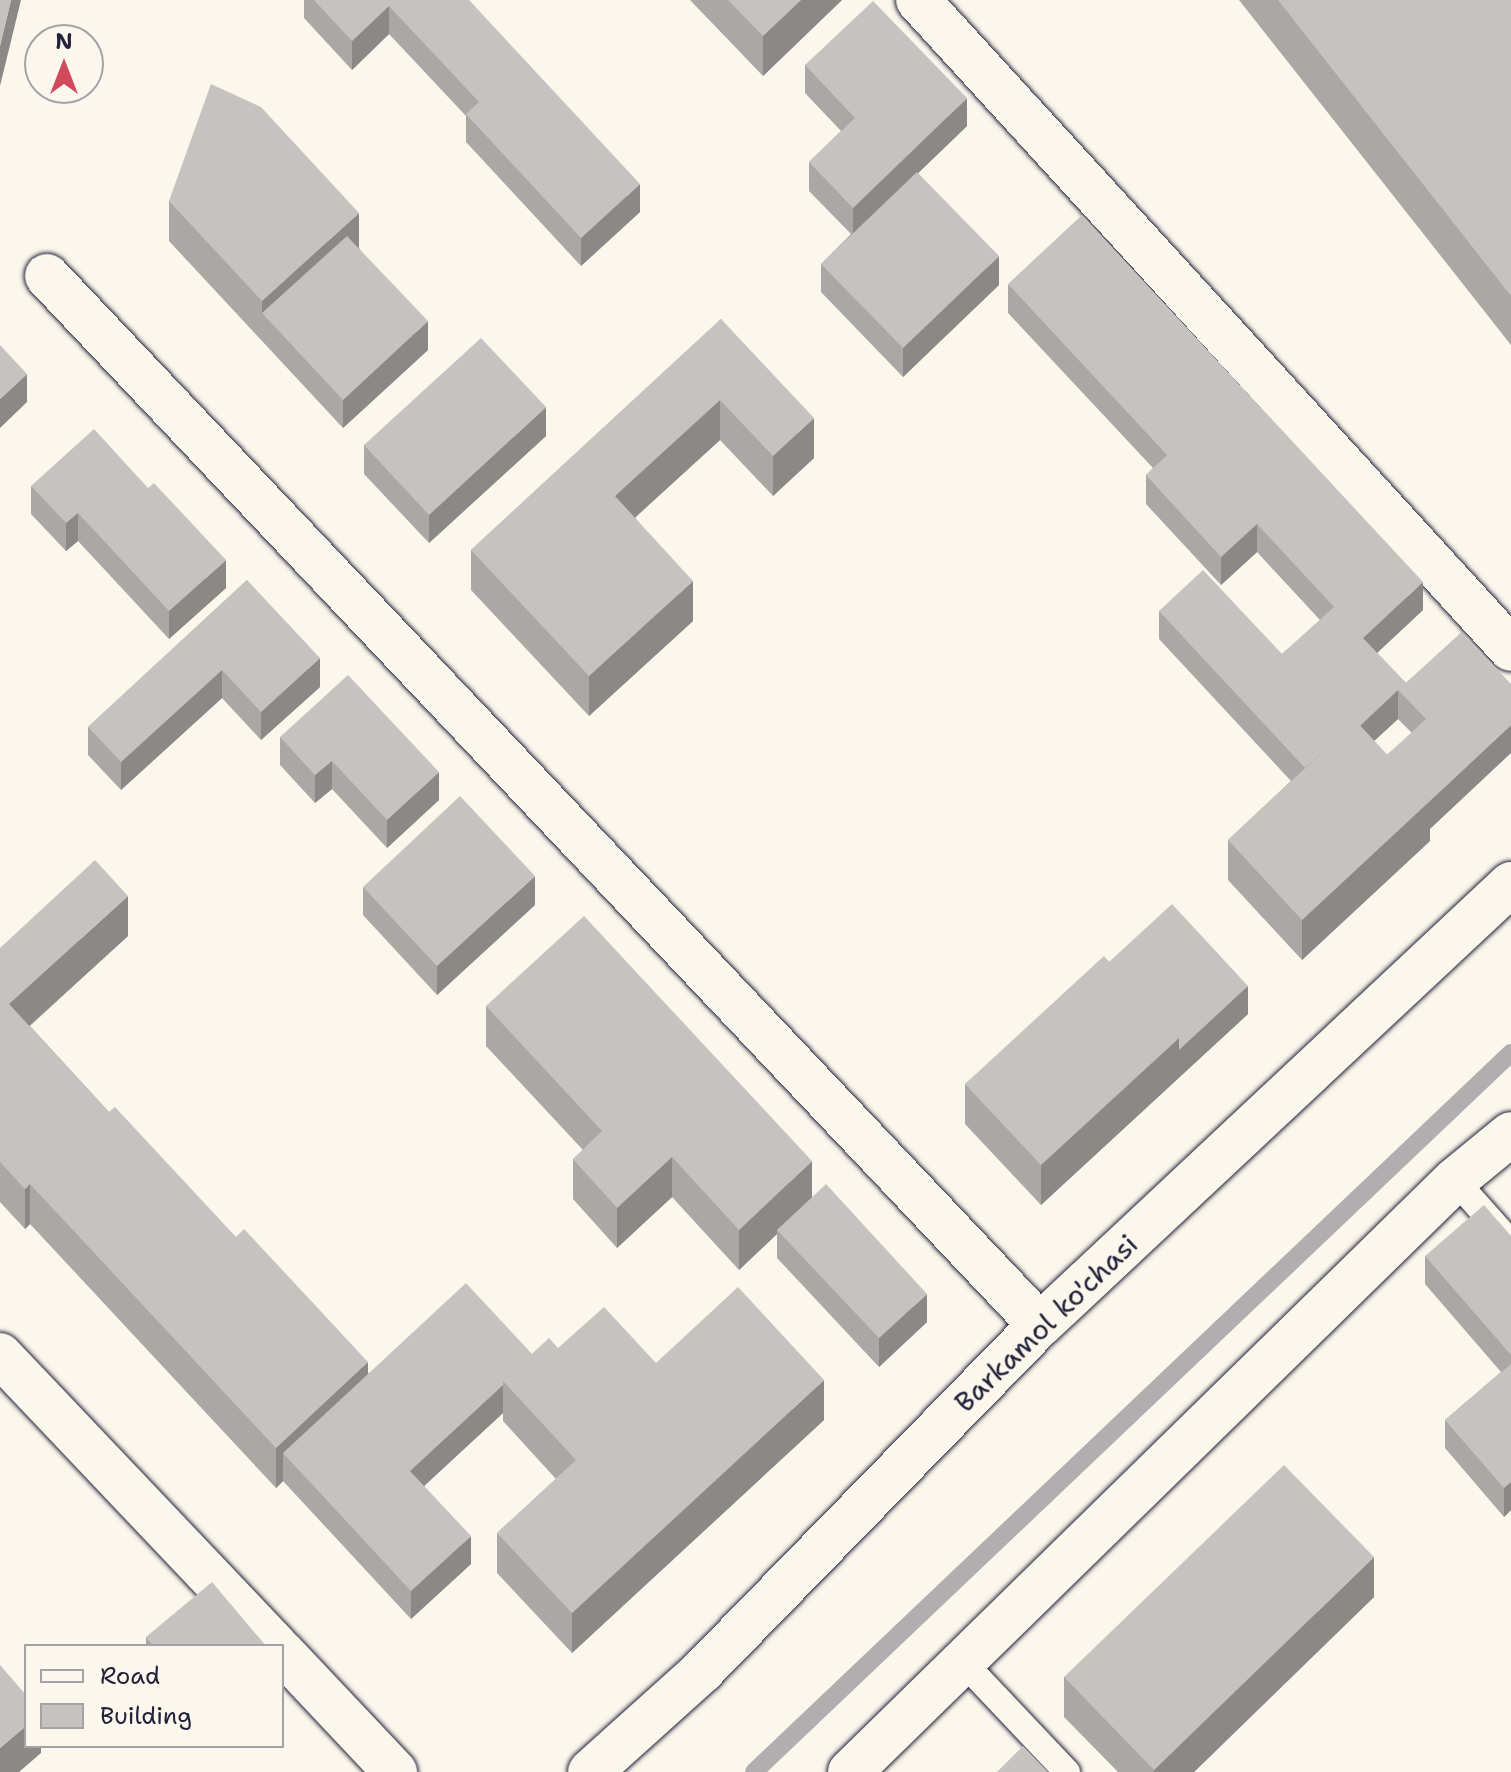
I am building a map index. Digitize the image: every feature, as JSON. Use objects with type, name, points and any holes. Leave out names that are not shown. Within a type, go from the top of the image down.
[{"type":"street","points":[[918,0],[1511,649]]},
{"type":"street","points":[[47,276],[1040,1325]]},
{"type":"street","name":"Barkamol ko'chasi","points":[[590,1772],[702,1671],[1040,1325],[1511,884]]},
{"type":"street","points":[[850,1772],[1455,1180],[1511,1134]]},
{"type":"street","points":[[0,1355],[274,1644]]},
{"type":"street","points":[[284,1654],[395,1772]]},
{"type":"lane","points":[[1455,1180],[1511,1243]]},
{"type":"lane","points":[[962,1661],[1067,1772]]},
{"type":"building","points":[[0,0],[11,0],[0,46]]},
{"type":"building","points":[[314,0],[469,0],[640,184],[581,238],[466,114],[479,102],[389,6],[352,41]]},
{"type":"building","points":[[728,0],[801,0],[763,36]]},
{"type":"building","points":[[1278,0],[1511,0],[1511,296]]},
{"type":"building","points":[[873,1],[967,98],[853,208],[809,162],[855,118],[805,65]]},
{"type":"building","points":[[211,84],[261,107],[359,213],[262,301],[169,201]]},
{"type":"building","points":[[917,172],[999,256],[903,348],[821,264]]},
{"type":"building","points":[[1082,215],[1423,582],[1363,638],[1406,683],[1462,632],[1511,684],[1511,725],[1430,801],[1387,755],[1426,719],[1398,690],[1360,726],[1356,721],[1305,768],[1159,611],[1203,570],[1282,654],[1334,607],[1257,524],[1221,557],[1146,475],[1167,455],[1008,284]]},
{"type":"building","points":[[347,236],[428,321],[343,400],[262,313]]},
{"type":"building","points":[[721,319],[814,418],[773,456],[720,400],[615,496],[693,581],[589,676],[471,550]]},
{"type":"building","points":[[481,338],[546,407],[429,515],[364,445]]},
{"type":"building","points":[[0,345],[27,374],[0,399]]},
{"type":"building","points":[[94,429],[148,488],[154,483],[226,560],[169,611],[78,513],[66,523],[31,486]]},
{"type":"building","points":[[247,580],[320,658],[261,712],[222,670],[121,762],[88,727]]},
{"type":"building","points":[[348,675],[439,772],[387,820],[332,761],[315,775],[280,737]]},
{"type":"building","points":[[1356,721],[1430,801],[1302,920],[1228,840]]},
{"type":"building","points":[[460,796],[535,876],[437,966],[363,887]]},
{"type":"building","points":[[95,860],[128,896],[9,1004],[109,1112],[115,1107],[236,1237],[244,1229],[368,1362],[276,1448],[30,1184],[25,1189],[0,1162],[0,948]]},
{"type":"building","points":[[1172,904],[1248,986],[1179,1050],[1179,1038],[1109,962]]},
{"type":"building","points":[[584,916],[812,1161],[739,1230],[672,1157],[617,1208],[573,1159],[602,1131],[486,1006]]},
{"type":"building","points":[[1104,956],[1179,1038],[1041,1165],[965,1084]]},
{"type":"building","points":[[826,1184],[927,1294],[879,1338],[777,1230]]},
{"type":"building","points":[[1484,1205],[1511,1236],[1511,1355],[1425,1256]]},
{"type":"building","points":[[466,1283],[532,1354],[410,1471],[471,1536],[411,1591],[283,1453]]},
{"type":"building","points":[[738,1287],[824,1380],[572,1613],[497,1533],[576,1460],[503,1381],[549,1338],[558,1348],[604,1307],[656,1363]]},
{"type":"building","points":[[1511,1364],[1511,1482],[1504,1488],[1445,1420]]},
{"type":"building","points":[[1284,1465],[1374,1557],[1154,1770],[1064,1677]]},
{"type":"building","points":[[212,1582],[264,1644],[151,1644],[146,1637]]},
{"type":"building","points":[[0,1665],[24,1693],[24,1728],[0,1748]]},
{"type":"building","points":[[1023,1746],[1048,1772],[997,1772]]},
{"type":"waterway","points":[[754,1772],[1511,1053]]}]
